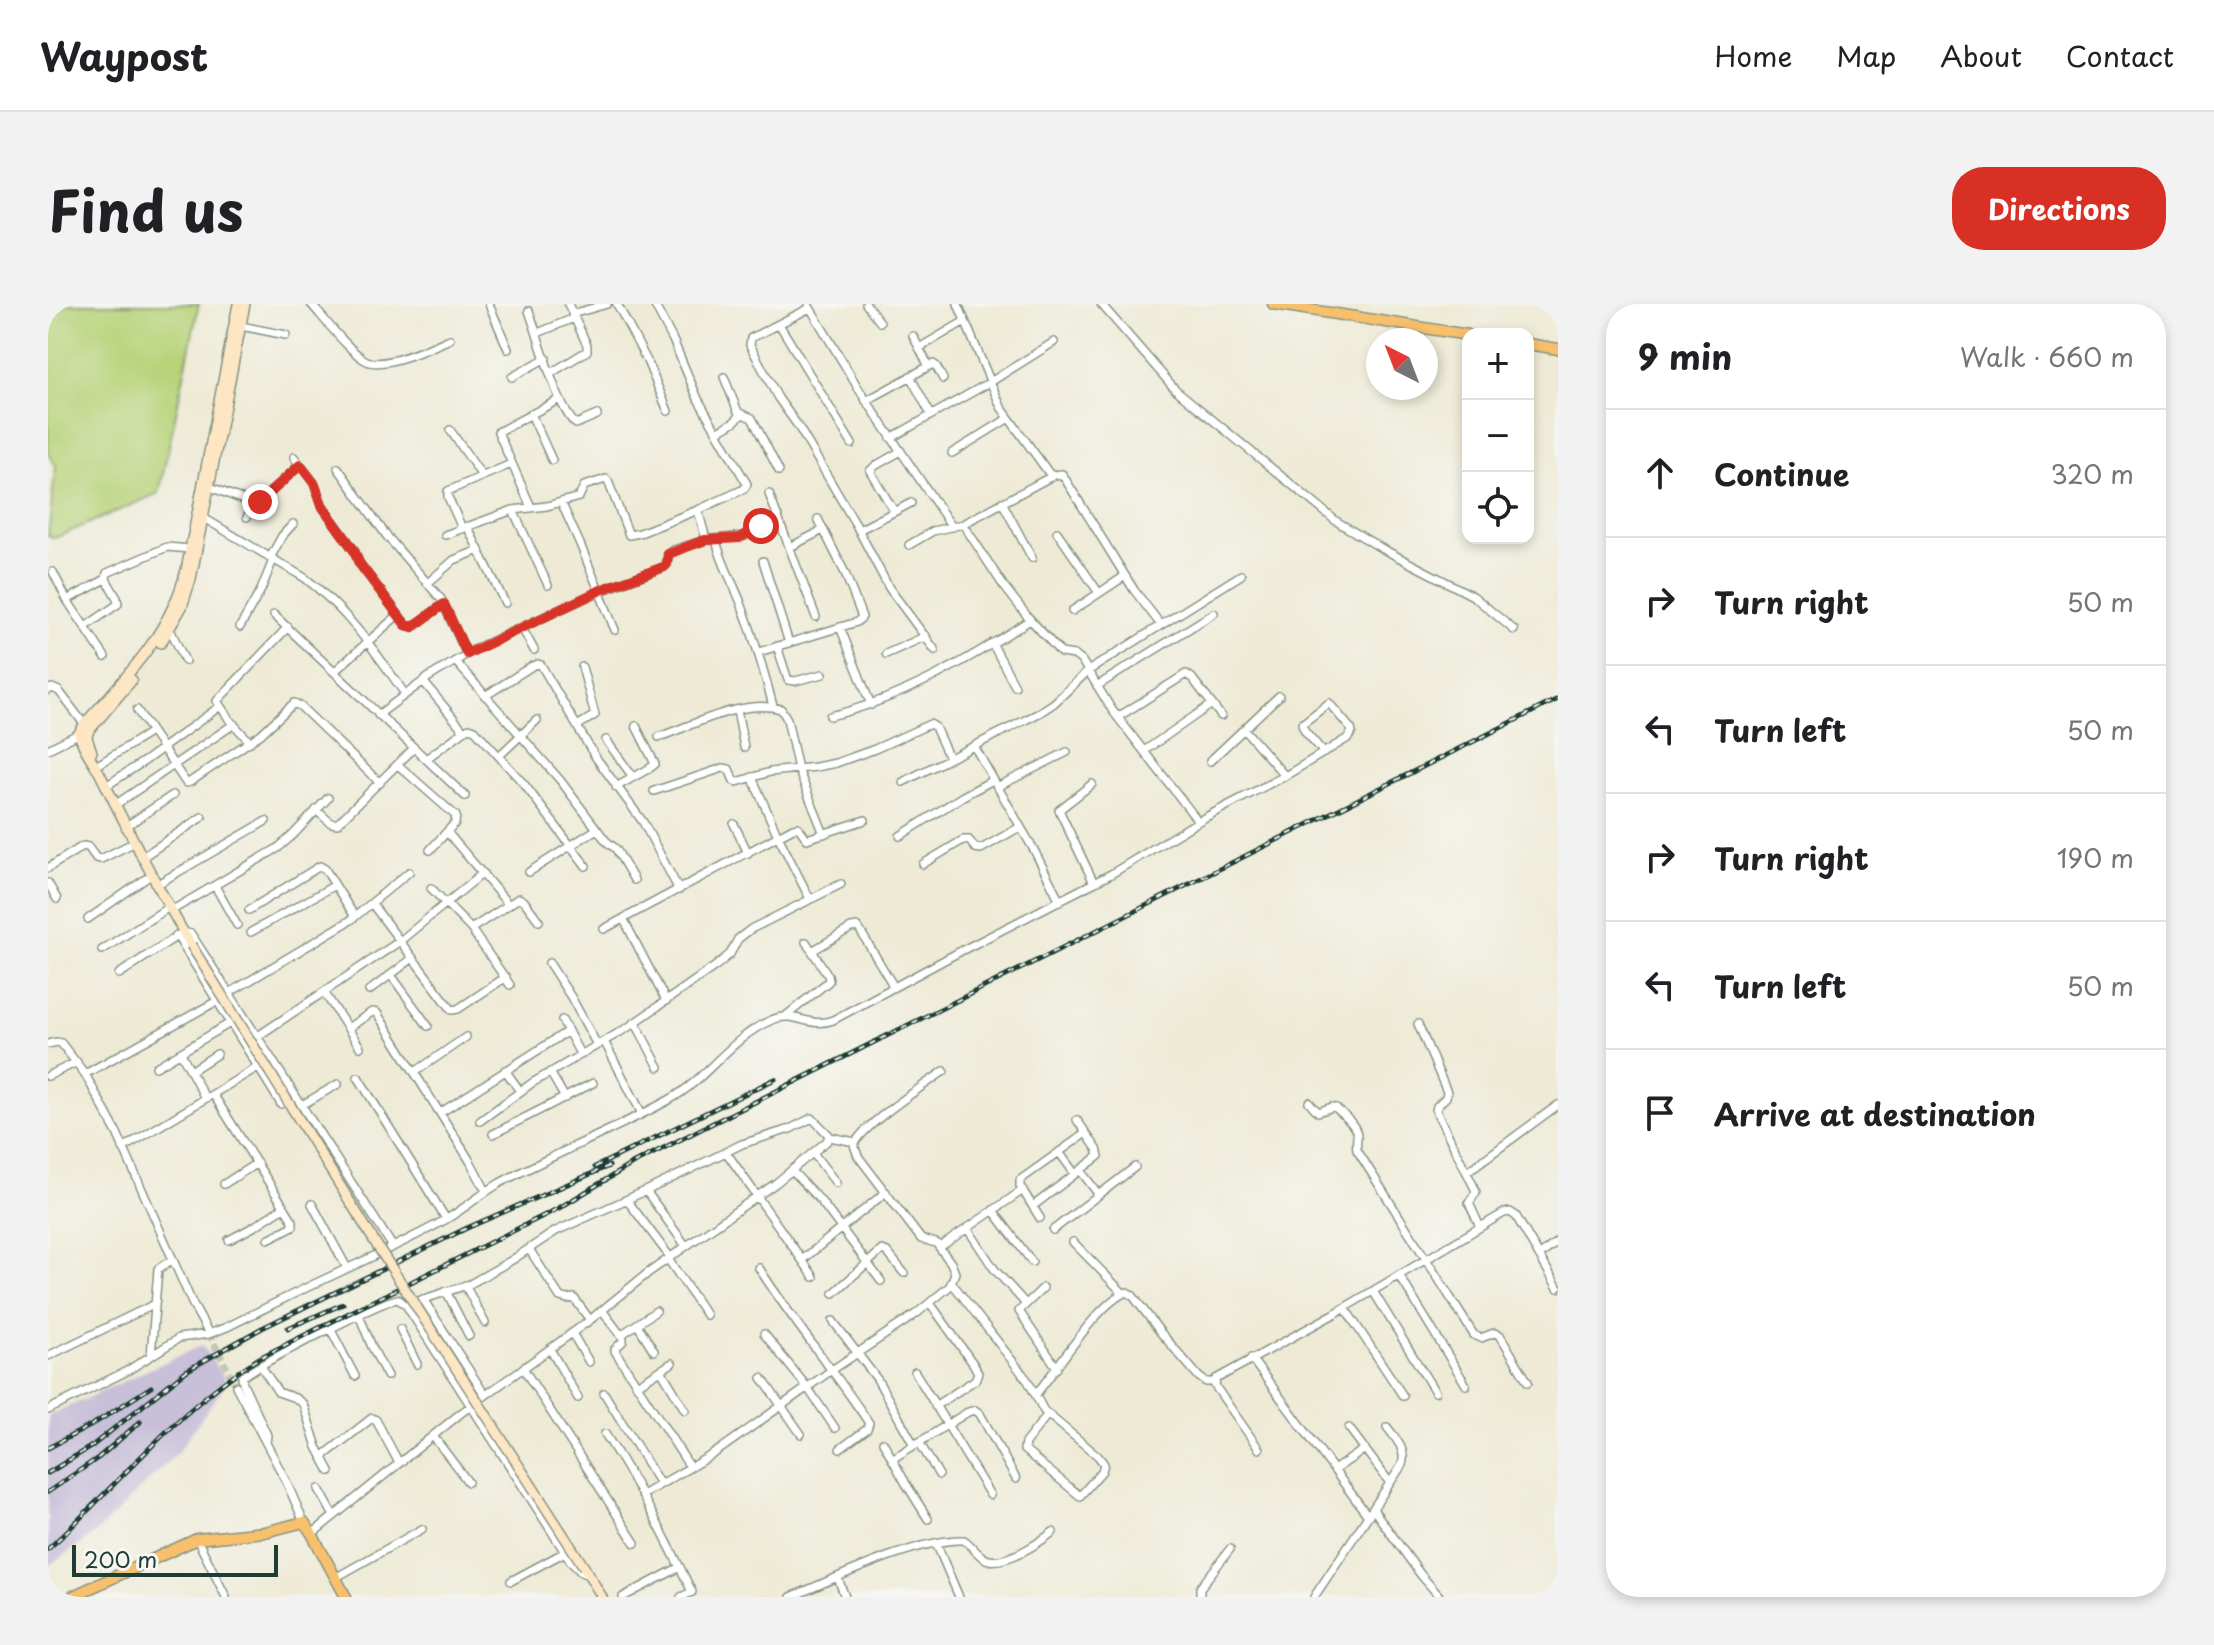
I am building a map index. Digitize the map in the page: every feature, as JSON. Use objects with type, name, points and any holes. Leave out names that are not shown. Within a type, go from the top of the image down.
[{"type":"main road","points":[[1273,304],[1462,334]]},
{"type":"main road","points":[[1534,345],[1558,349]]},
{"type":"main road","points":[[71,1597],[197,1539],[265,1532],[304,1522],[346,1597]]},
{"type":"street","points":[[48,749],[84,729],[148,661],[170,629],[188,591],[238,304]]},
{"type":"street","points":[[84,729],[158,636],[178,599],[208,486],[245,304]]},
{"type":"street","points":[[311,304],[359,356],[370,362],[395,359],[450,339]]},
{"type":"street","points":[[489,304],[508,349]]},
{"type":"street","points":[[551,373],[587,351],[568,304]]},
{"type":"street","points":[[538,333],[607,304]]},
{"type":"street","points":[[617,304],[647,361],[668,411]]},
{"type":"street","points":[[445,535],[513,510],[547,506],[579,497],[584,486],[606,479],[626,532],[631,536],[746,487],[746,480],[698,399],[654,304]]},
{"type":"street","points":[[866,304],[880,322]]},
{"type":"street","points":[[958,304],[1001,407],[1051,476]]},
{"type":"street","points":[[1101,304],[1175,389],[1336,521],[1473,596],[1514,630]]},
{"type":"street","points":[[935,650],[889,588],[859,530],[798,426],[778,398],[750,345],[751,338],[809,306],[866,401],[952,527]]},
{"type":"street","points":[[529,311],[560,399],[571,421],[576,424],[597,415]]},
{"type":"street","points":[[919,348],[965,321]]},
{"type":"street","points":[[779,324],[852,444]]},
{"type":"street","points":[[241,326],[286,335]]},
{"type":"street","points":[[913,336],[928,365]]},
{"type":"street","points":[[891,438],[1054,342]]},
{"type":"street","points":[[512,377],[546,358]]},
{"type":"street","points":[[866,401],[928,365],[935,364],[943,379]]},
{"type":"street","points":[[910,376],[931,415]]},
{"type":"street","points":[[724,377],[735,406],[741,415],[752,418],[779,471]]},
{"type":"street","points":[[531,507],[498,432],[560,399]]},
{"type":"street","points":[[531,414],[552,460]]},
{"type":"street","points":[[717,432],[741,415]]},
{"type":"street","points":[[952,453],[1009,418]]},
{"type":"street","points":[[450,430],[482,476]]},
{"type":"street","points":[[894,511],[870,471],[901,451]]},
{"type":"street","points":[[294,457],[314,483],[323,507],[354,550],[359,563],[406,625],[413,627],[444,604]]},
{"type":"street","points":[[505,603],[448,497],[448,491],[511,464]]},
{"type":"street","points":[[247,517],[300,465]]},
{"type":"street","points":[[338,468],[386,535],[429,582],[444,604],[467,654]]},
{"type":"street","points":[[909,545],[933,531],[963,524],[1058,474],[1065,477],[1125,576],[1161,625]]},
{"type":"street","points":[[208,486],[256,505]]},
{"type":"street","points":[[769,494],[816,617]]},
{"type":"street","points":[[561,502],[615,630]]},
{"type":"street","points":[[1002,502],[1032,558]]},
{"type":"street","points":[[859,530],[911,503]]},
{"type":"street","points":[[513,510],[548,585]]},
{"type":"street","points":[[698,510],[706,539]]},
{"type":"street","points":[[200,516],[317,587],[350,619],[405,694]]},
{"type":"street","points":[[378,715],[423,681],[467,654],[600,591],[664,567],[670,552],[706,539],[745,536],[778,516]]},
{"type":"street","points":[[759,652],[861,620],[862,614],[818,519]]},
{"type":"street","points":[[240,627],[265,583],[282,536],[293,524]]},
{"type":"street","points":[[963,524],[1030,620],[1056,649],[1079,657],[1118,717],[1198,821]]},
{"type":"street","points":[[790,547],[823,530]]},
{"type":"street","points":[[1057,532],[1099,593]]},
{"type":"street","points":[[716,539],[759,652],[773,706]]},
{"type":"street","points":[[85,627],[118,604],[106,579],[107,573],[167,547],[190,549]]},
{"type":"street","points":[[429,582],[454,560],[479,550]]},
{"type":"street","points":[[763,561],[789,643]]},
{"type":"street","points":[[53,572],[67,600],[105,657]]},
{"type":"street","points":[[903,782],[1047,708],[1088,671],[1241,575]]},
{"type":"street","points":[[1072,611],[1125,576]]},
{"type":"street","points":[[67,600],[106,579]]},
{"type":"street","points":[[1097,686],[1214,613]]},
{"type":"street","points":[[274,615],[465,796]]},
{"type":"street","points":[[335,671],[398,615]]},
{"type":"street","points":[[830,716],[871,705],[906,690],[1030,620]]},
{"type":"street","points":[[250,742],[217,701],[288,627]]},
{"type":"street","points":[[840,627],[871,705]]},
{"type":"street","points":[[522,628],[534,650]]},
{"type":"street","points":[[170,629],[185,661]]},
{"type":"street","points":[[886,654],[926,636]]},
{"type":"street","points":[[992,643],[1015,686]]},
{"type":"street","points":[[777,646],[788,680],[823,674]]},
{"type":"street","points":[[455,661],[560,780],[606,841],[616,849],[634,880]]},
{"type":"street","points":[[485,696],[538,664],[616,787],[643,822],[679,890]]},
{"type":"street","points":[[577,726],[595,715],[582,667]]},
{"type":"street","points":[[1118,717],[1186,674],[1221,716]]},
{"type":"street","points":[[423,681],[464,731]]},
{"type":"street","points":[[48,690],[59,691],[84,729],[85,751],[91,756],[180,934],[230,1023],[281,1104]]},
{"type":"street","points":[[1210,761],[1279,696]]},
{"type":"street","points":[[137,710],[188,783],[250,742],[294,703],[380,783]]},
{"type":"street","points":[[786,1016],[813,1024],[826,1023],[1094,883],[1198,821],[1285,776],[1324,753],[1348,738],[1352,732],[1329,703],[1302,724],[1324,753]]},
{"type":"street","points":[[1144,751],[1212,704]]},
{"type":"street","points":[[659,737],[737,710],[755,706],[781,709],[786,714],[798,769],[824,834]]},
{"type":"street","points":[[106,786],[219,707]]},
{"type":"street","points":[[737,710],[744,747]]},
{"type":"street","points":[[499,756],[537,720]]},
{"type":"street","points":[[115,805],[234,724]]},
{"type":"street","points":[[654,791],[723,768],[729,769],[734,781],[770,772],[828,765],[930,724],[935,727],[949,758]]},
{"type":"street","points":[[616,787],[655,764],[636,726]]},
{"type":"street","points":[[426,759],[469,728],[475,730],[524,784],[586,866]]},
{"type":"street","points":[[1244,729],[1285,776]]},
{"type":"street","points":[[96,766],[151,732]]},
{"type":"street","points":[[606,740],[633,777]]},
{"type":"street","points":[[974,746],[1060,901]]},
{"type":"street","points":[[316,810],[331,823],[337,824],[414,748]]},
{"type":"street","points":[[900,836],[963,796],[1067,752]]},
{"type":"street","points":[[398,765],[456,816],[455,823],[430,850]]},
{"type":"street","points":[[752,777],[810,899]]},
{"type":"street","points":[[1092,784],[1059,810],[1094,883]]},
{"type":"street","points":[[125,827],[173,795]]},
{"type":"street","points":[[102,950],[285,842],[328,798]]},
{"type":"street","points":[[141,858],[202,817]]},
{"type":"street","points":[[604,929],[796,827],[807,839],[865,820]]},
{"type":"street","points":[[88,919],[266,821]]},
{"type":"street","points":[[734,824],[748,853]]},
{"type":"street","points":[[923,864],[963,840],[969,840],[975,848],[981,849],[1020,827]]},
{"type":"street","points":[[529,872],[597,829]]},
{"type":"street","points":[[447,832],[508,904]]},
{"type":"street","points":[[48,868],[83,846],[101,859],[133,843]]},
{"type":"street","points":[[249,910],[320,866],[325,869],[355,917]]},
{"type":"street","points":[[229,993],[355,917],[409,872]]},
{"type":"street","points":[[258,1036],[400,941],[483,873]]},
{"type":"street","points":[[48,883],[57,899]]},
{"type":"street","points":[[480,1121],[520,1091],[635,1022],[724,960],[738,939],[751,929],[841,884]]},
{"type":"street","points":[[251,932],[335,885]]},
{"type":"street","points":[[215,886],[237,925]]},
{"type":"street","points":[[431,888],[471,929],[510,985]]},
{"type":"street","points":[[471,929],[517,898],[539,921]]},
{"type":"street","points":[[372,904],[452,1010],[466,1005],[506,977]]},
{"type":"street","points":[[624,920],[666,1001]]},
{"type":"street","points":[[812,951],[858,927],[894,987]]},
{"type":"street","points":[[119,974],[180,934],[187,932],[194,937],[393,1247]]},
{"type":"street","points":[[180,934],[191,945],[378,1247],[587,1571],[598,1596]]},
{"type":"street","points":[[48,1410],[127,1371],[179,1338],[209,1334],[227,1327],[393,1247],[446,1219],[486,1191],[681,1093],[742,1036],[786,1016],[829,981],[806,942]]},
{"type":"street","points":[[369,991],[413,958]]},
{"type":"street","points":[[549,963],[642,1114]]},
{"type":"street","points":[[391,975],[428,1026]]},
{"type":"street","points":[[324,992],[360,1047]]},
{"type":"street","points":[[85,1074],[217,1001]]},
{"type":"street","points":[[348,1028],[376,1011],[486,1191]]},
{"type":"street","points":[[562,1020],[580,1054]]},
{"type":"street","points":[[635,1022],[659,1067]]},
{"type":"street","points":[[156,1067],[230,1023]]},
{"type":"street","points":[[1418,1024],[1447,1092],[1436,1111],[1476,1192],[1469,1206],[1480,1227]]},
{"type":"street","points":[[440,1113],[568,1031]]},
{"type":"street","points":[[415,1072],[466,1037]]},
{"type":"street","points":[[48,1044],[61,1043],[85,1074],[123,1148],[197,1315],[209,1334]]},
{"type":"street","points":[[181,1053],[257,1163],[294,1223],[268,1239]]},
{"type":"street","points":[[191,1071],[217,1054]]},
{"type":"street","points":[[48,1076],[77,1062]]},
{"type":"street","points":[[123,1148],[258,1067]]},
{"type":"street","points":[[505,1070],[520,1091]]},
{"type":"street","points":[[855,1142],[876,1122],[944,1071]]},
{"type":"street","points":[[550,1072],[565,1098]]},
{"type":"street","points":[[358,1077],[446,1219]]},
{"type":"street","points":[[493,1134],[593,1083]]},
{"type":"street","points":[[302,1105],[338,1084]]},
{"type":"street","points":[[1309,1102],[1318,1112],[1336,1108],[1354,1126],[1357,1150],[1474,1335],[1477,1338],[1494,1333],[1500,1335],[1528,1382]]},
{"type":"street","points":[[1467,1172],[1558,1105]]},
{"type":"street","points":[[406,1305],[479,1279],[556,1231],[754,1139],[790,1129],[812,1118],[830,1137],[855,1142]]},
{"type":"street","points":[[1033,1206],[1099,1156],[1077,1120]]},
{"type":"street","points":[[1040,1218],[1020,1186],[1020,1180],[1086,1133]]},
{"type":"street","points":[[312,1534],[470,1406],[792,1171],[830,1137]]},
{"type":"street","points":[[642,1495],[715,1453],[930,1303],[952,1283],[955,1269],[940,1247],[934,1241],[921,1239],[856,1153],[855,1142]]},
{"type":"street","points":[[726,1152],[814,1277]]},
{"type":"street","points":[[1059,1152],[1099,1195]]},
{"type":"street","points":[[813,1153],[836,1183]]},
{"type":"street","points":[[224,1184],[257,1163]]},
{"type":"street","points":[[1053,1230],[1135,1167]]},
{"type":"street","points":[[792,1171],[820,1200],[881,1281]]},
{"type":"street","points":[[940,1247],[1023,1190]]},
{"type":"street","points":[[646,1191],[686,1246]]},
{"type":"street","points":[[802,1260],[886,1192]]},
{"type":"street","points":[[627,1200],[706,1315]]},
{"type":"street","points":[[312,1204],[347,1268]]},
{"type":"street","points":[[229,1240],[284,1207]]},
{"type":"street","points":[[993,1210],[1032,1262]]},
{"type":"street","points":[[1214,1382],[1504,1213],[1510,1212],[1518,1219],[1558,1288]]},
{"type":"street","points":[[967,1228],[991,1265],[1025,1303]]},
{"type":"street","points":[[1539,1256],[1558,1241]]},
{"type":"street","points":[[1073,1242],[1123,1293]]},
{"type":"street","points":[[529,1249],[560,1297],[574,1298],[590,1320]]},
{"type":"street","points":[[834,1293],[867,1262],[885,1250],[904,1273]]},
{"type":"street","points":[[151,1356],[158,1269],[173,1259]]},
{"type":"street","points":[[759,1268],[869,1423],[867,1429],[840,1449]]},
{"type":"street","points":[[1399,1275],[1466,1385]]},
{"type":"street","points":[[952,1283],[998,1341],[1036,1394],[1041,1407],[1104,1464],[1102,1471],[1080,1496],[1024,1450],[1025,1443],[1048,1414]]},
{"type":"street","points":[[465,1285],[485,1323]]},
{"type":"street","points":[[1043,1288],[1020,1308],[1019,1314],[1057,1368]]},
{"type":"street","points":[[446,1291],[469,1336]]},
{"type":"street","points":[[1373,1291],[1435,1392]]},
{"type":"street","points":[[1036,1394],[1082,1333],[1127,1292],[1199,1377],[1206,1382],[1214,1382]]},
{"type":"street","points":[[266,1443],[267,1435],[241,1379],[244,1375],[395,1298],[406,1305],[565,1552],[577,1569],[587,1571]]},
{"type":"street","points":[[423,1299],[485,1395]]},
{"type":"street","points":[[930,1303],[978,1373],[975,1380],[935,1406]]},
{"type":"street","points":[[48,1356],[155,1304]]},
{"type":"street","points":[[1345,1308],[1403,1396]]},
{"type":"street","points":[[602,1310],[623,1341],[615,1351],[690,1467]]},
{"type":"street","points":[[621,1335],[656,1311]]},
{"type":"street","points":[[359,1315],[387,1376]]},
{"type":"street","points":[[833,1321],[939,1475]]},
{"type":"street","points":[[637,1324],[654,1351]]},
{"type":"street","points":[[400,1329],[417,1364]]},
{"type":"street","points":[[331,1330],[355,1376]]},
{"type":"street","points":[[572,1333],[589,1362]]},
{"type":"street","points":[[764,1334],[835,1428]]},
{"type":"street","points":[[411,1352],[430,1342]]},
{"type":"street","points":[[550,1349],[578,1398]]},
{"type":"street","points":[[1251,1358],[1334,1470],[1440,1597]]},
{"type":"street","points":[[637,1385],[672,1363]]},
{"type":"street","points":[[261,1366],[278,1392],[303,1404],[330,1471]]},
{"type":"street","points":[[523,1368],[635,1543]]},
{"type":"street","points":[[661,1370],[685,1410]]},
{"type":"street","points":[[915,1372],[990,1495]]},
{"type":"street","points":[[762,1378],[801,1434]]},
{"type":"street","points":[[1214,1382],[1259,1449]]},
{"type":"street","points":[[236,1386],[304,1522]]},
{"type":"street","points":[[604,1393],[660,1484]]},
{"type":"street","points":[[892,1459],[972,1410],[978,1411],[1016,1479]]},
{"type":"street","points":[[322,1457],[372,1418],[376,1420],[399,1463]]},
{"type":"street","points":[[1314,1597],[1404,1460],[1401,1447],[1387,1427]]},
{"type":"street","points":[[1349,1428],[1390,1483]]},
{"type":"street","points":[[605,1434],[642,1495],[692,1592],[681,1597]]},
{"type":"street","points":[[433,1436],[468,1482]]},
{"type":"street","points":[[883,1442],[928,1519]]},
{"type":"street","points":[[1334,1470],[1365,1449]]},
{"type":"street","points":[[319,1489],[334,1516]]},
{"type":"street","points":[[335,1578],[422,1529]]},
{"type":"street","points":[[791,1597],[881,1560],[936,1543],[964,1540],[991,1561],[1029,1549],[1053,1532]]},
{"type":"street","points":[[197,1539],[226,1597]]},
{"type":"street","points":[[936,1543],[959,1597]]},
{"type":"street","points":[[1200,1597],[1200,1588],[1230,1549]]},
{"type":"street","points":[[511,1581],[565,1552]]},
{"type":"street","points":[[623,1597],[680,1567]]},
{"type":"street","points":[[838,1578],[845,1597]]},
{"type":"shaded area","points":[[202,1345],[227,1382],[178,1452],[95,1534],[48,1566],[48,1416]]},
{"type":"green space","points":[[48,304],[199,304],[159,493],[55,538],[48,535],[56,466],[48,453]]},
{"type":"tunnel","points":[[209,1334],[236,1386]]},
{"type":"railway","points":[[48,1549],[201,1400],[259,1358],[559,1208],[632,1164],[1558,699]]},
{"type":"railway","points":[[595,1167],[775,1079]]},
{"type":"railway","points":[[48,1473],[92,1446],[186,1371],[262,1328],[467,1228],[609,1166]]},
{"type":"railway","points":[[288,1328],[343,1304]]},
{"type":"railway","points":[[48,1448],[92,1425],[151,1387]]},
{"type":"railway","points":[[48,1492],[98,1458],[140,1422]]},
{"type":"route","points":[[260,502],[300,465],[314,483],[323,507],[354,550],[359,563],[406,625],[413,627],[444,604],[467,654],[603,589],[664,567],[668,554],[674,550],[710,539],[739,538],[761,526]]}]
